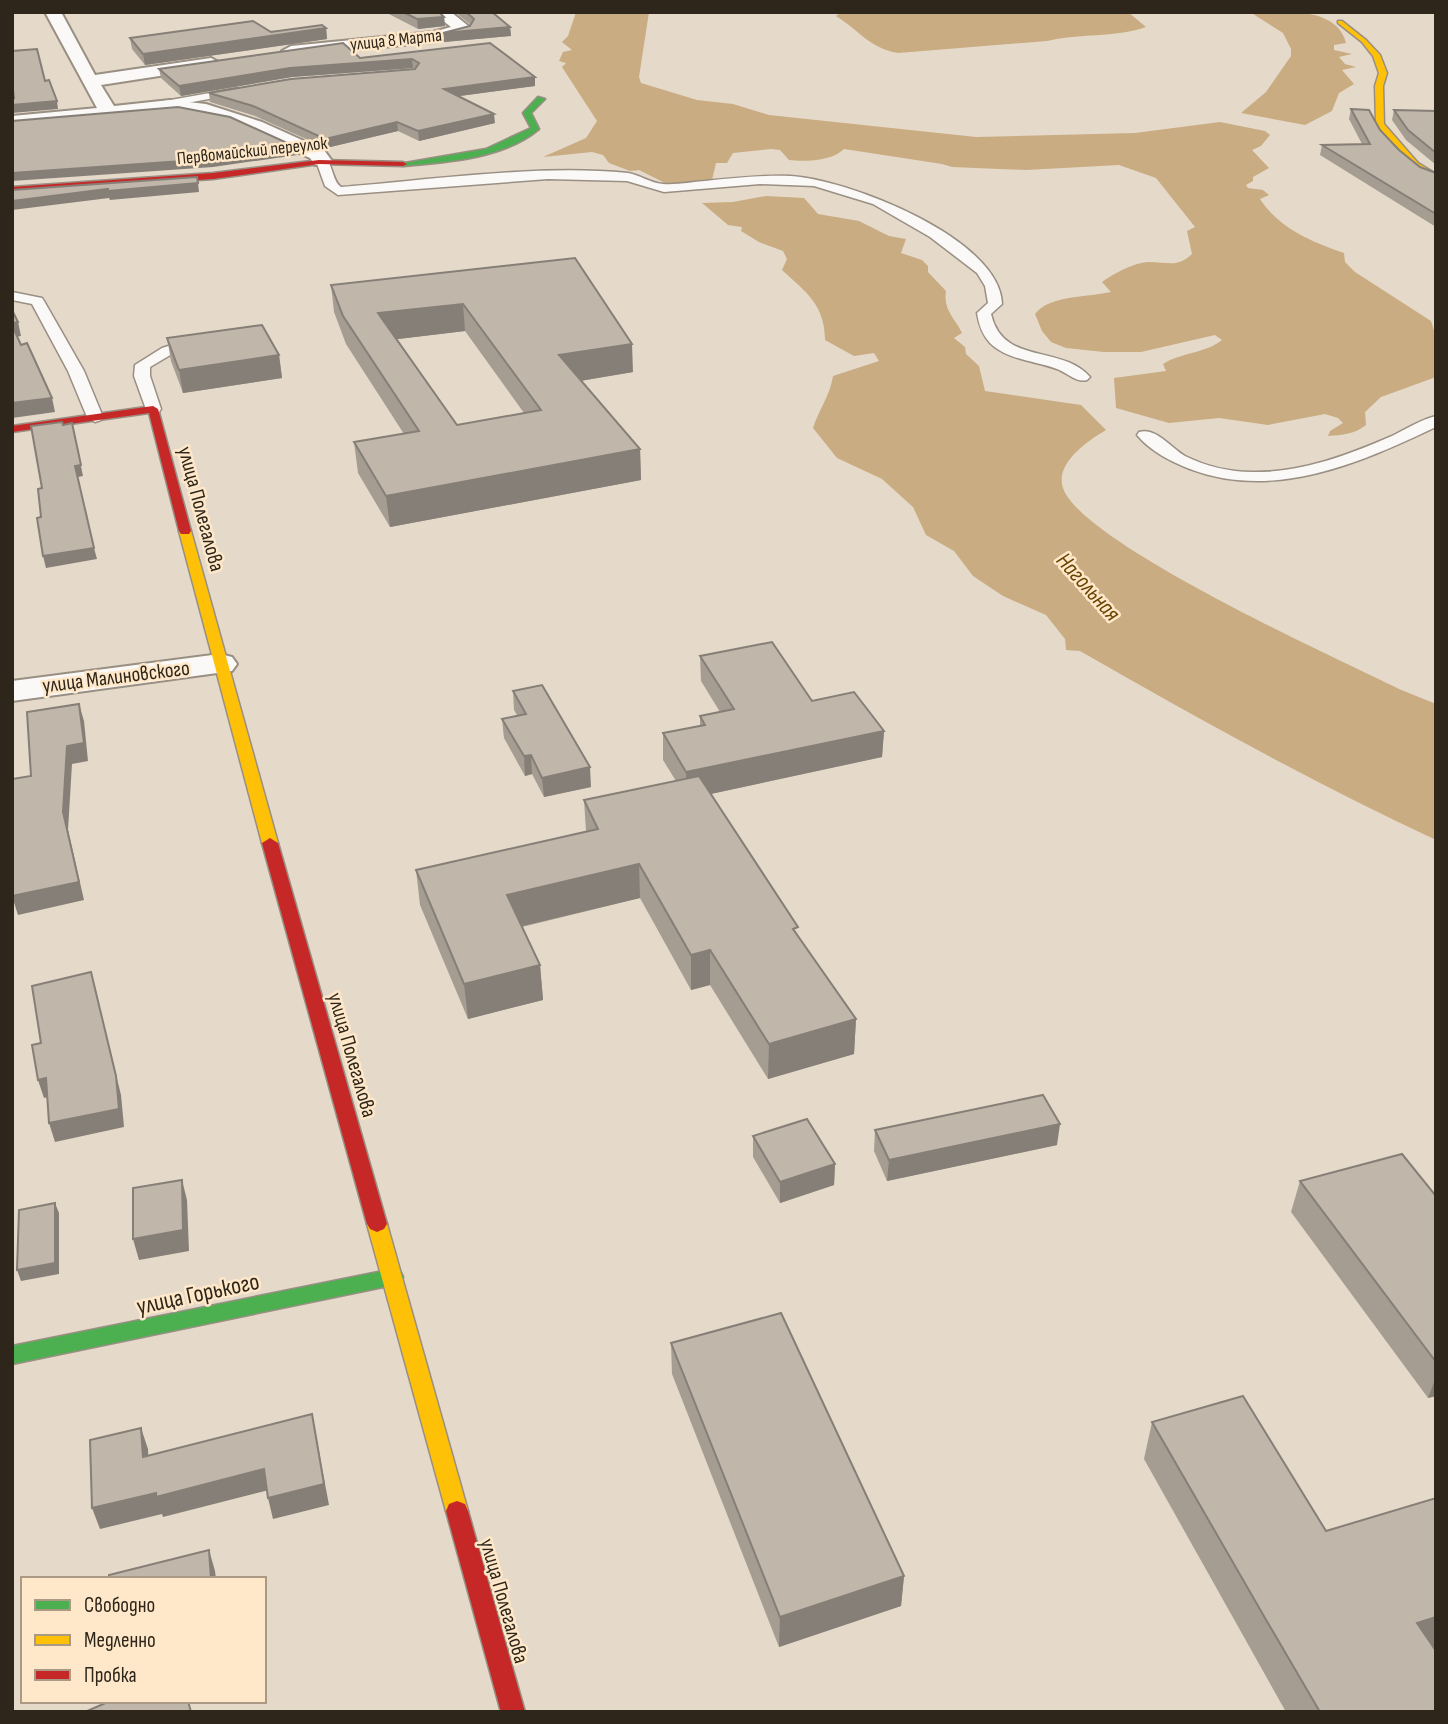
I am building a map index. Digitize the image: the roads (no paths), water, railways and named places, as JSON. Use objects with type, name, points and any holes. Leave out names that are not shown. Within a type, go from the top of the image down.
[{"type":"street","points":[[53,12],[89,81],[109,112]]},
{"type":"street","name":"улица 8 Марта","points":[[269,54],[442,36],[464,29],[440,12]]},
{"type":"street","points":[[1340,22],[1364,41],[1376,55],[1383,74],[1379,86],[1380,124],[1416,165],[1436,178]]},
{"type":"street","points":[[89,81],[228,60]]},
{"type":"street","name":"Первомайский переулок","points":[[12,190],[215,176],[322,161],[377,165],[409,163],[513,143],[535,130],[527,113],[541,99]]},
{"type":"street","points":[[12,122],[174,106],[201,108],[267,131],[317,154],[322,161]]},
{"type":"street","points":[[12,429],[153,409]]},
{"type":"street","name":"улица Полегалова","points":[[153,409],[220,664],[513,1712]]},
{"type":"street","name":"улица Малиновского","points":[[12,691],[220,664]]},
{"type":"street","name":"улица Горького","points":[[12,1355],[393,1277]]},
{"type":"lane","points":[[136,109],[254,88]]},
{"type":"lane","points":[[322,161],[331,186],[338,191],[393,189],[548,175],[629,177],[649,186],[664,188],[792,180],[842,188],[912,219],[975,264],[996,298],[995,304],[984,313],[989,335],[999,344],[1032,358],[1067,367],[1082,377]]},
{"type":"lane","points":[[12,296],[37,301],[76,371],[95,417]]},
{"type":"lane","points":[[153,409],[142,376],[143,365],[175,348],[213,338]]},
{"type":"lane","points":[[1145,435],[1175,459],[1209,471],[1236,478],[1268,477],[1298,474],[1359,456],[1436,421]]},
{"type":"water","points":[[576,12],[649,12],[639,77],[641,83],[697,100],[733,104],[769,115],[976,137],[1135,133],[1220,122],[1265,131],[1270,135],[1261,146],[1252,150],[1269,168],[1253,177],[1253,181],[1246,185],[1248,188],[1263,190],[1269,195],[1260,199],[1286,226],[1308,239],[1344,253],[1345,262],[1355,272],[1431,321],[1436,337],[1436,377],[1381,397],[1365,412],[1366,425],[1362,428],[1328,436],[1330,431],[1343,423],[1338,418],[1325,414],[1268,425],[1219,418],[1169,423],[1116,408],[1114,378],[1166,371],[1163,364],[1208,348],[1222,340],[1215,335],[1141,352],[1066,348],[1051,342],[1042,331],[1035,314],[1041,308],[1060,300],[1111,292],[1102,282],[1131,266],[1149,262],[1177,263],[1192,254],[1187,231],[1195,227],[1156,178],[1119,165],[1026,170],[952,167],[844,149],[826,158],[795,161],[789,160],[780,150],[771,149],[733,153],[727,163],[716,163],[712,180],[667,184],[639,170],[630,171],[609,163],[603,155],[592,152],[543,157],[586,138],[597,121],[562,67],[566,63],[559,61],[563,52],[572,50],[562,42],[568,36]]},
{"type":"water","points":[[841,12],[1128,12],[1146,27],[1122,33],[1047,41],[898,53],[879,47],[865,38],[836,16]]},
{"type":"water","points":[[1250,12],[1306,13],[1331,22],[1340,31],[1346,43],[1334,45],[1334,50],[1352,54],[1339,57],[1345,64],[1356,67],[1342,70],[1354,84],[1339,93],[1332,111],[1305,125],[1241,113],[1266,92],[1291,56],[1291,49],[1283,33]]},
{"type":"water","name":"Нагольная","points":[[766,196],[804,198],[818,214],[859,221],[889,236],[906,239],[901,253],[922,260],[928,266],[928,272],[946,291],[948,308],[962,333],[954,338],[965,347],[966,354],[979,366],[985,391],[1081,405],[1106,430],[1084,445],[1070,459],[1062,475],[1062,484],[1076,507],[1110,535],[1212,596],[1399,689],[1436,704],[1436,840],[1256,749],[1080,651],[1066,650],[1065,639],[1046,615],[1003,596],[973,576],[954,551],[926,535],[913,507],[882,479],[837,458],[813,428],[833,376],[879,361],[874,353],[854,356],[825,340],[818,308],[782,270],[787,259],[783,251],[759,242],[741,231],[742,227],[728,225],[702,203],[733,202]]}]
